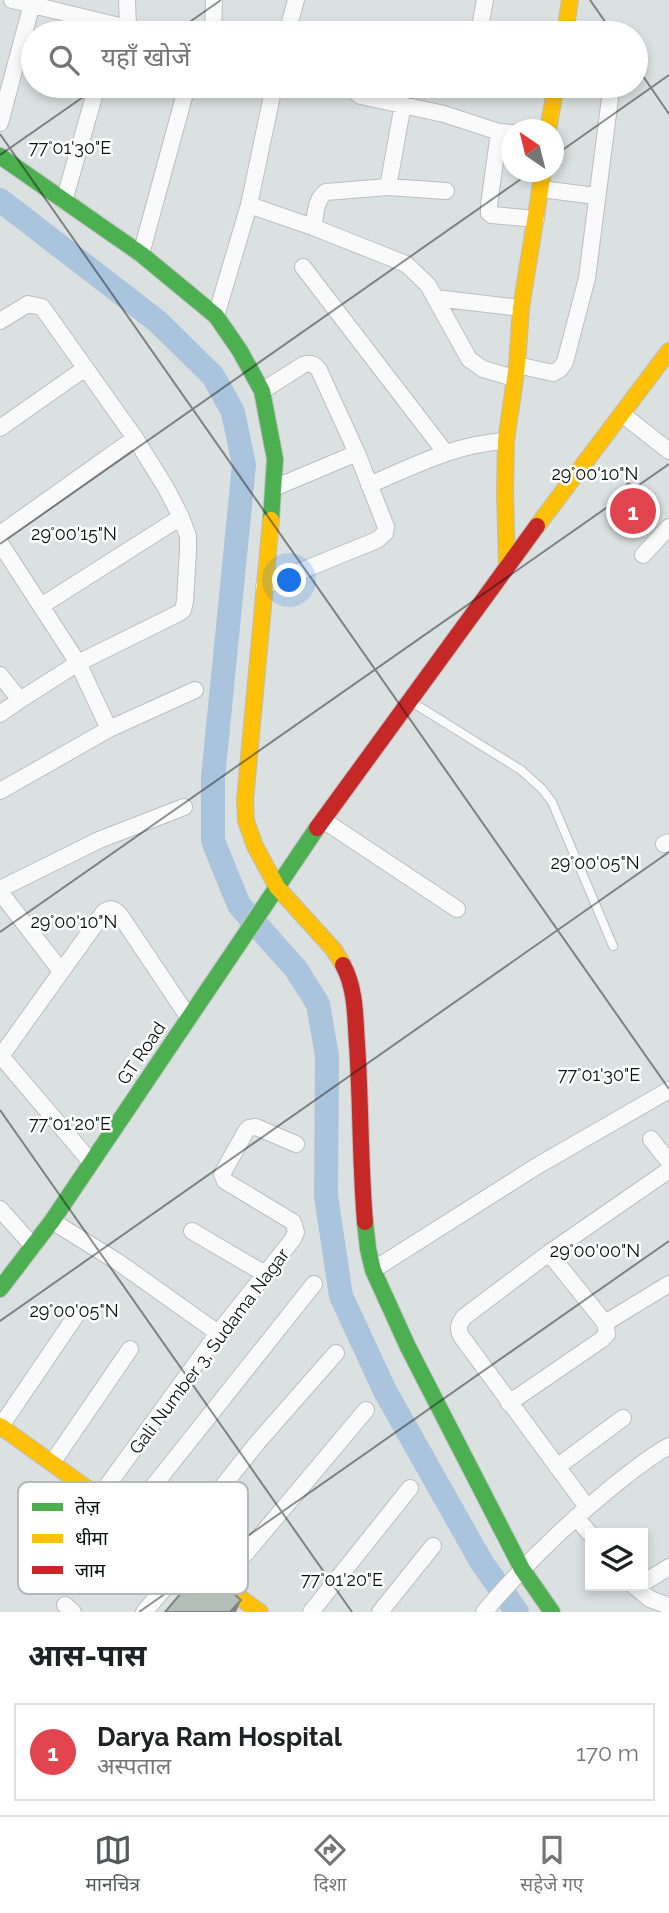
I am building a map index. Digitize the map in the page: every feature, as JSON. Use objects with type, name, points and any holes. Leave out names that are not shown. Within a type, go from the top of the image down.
[{"type":"street","points":[[12,0],[32,2],[95,21]]},
{"type":"street","points":[[120,21],[127,0]]},
{"type":"street","points":[[214,0],[214,21]]},
{"type":"street","points":[[290,21],[296,0]]},
{"type":"street","points":[[481,21],[485,0]]},
{"type":"street","points":[[567,21],[570,0]]},
{"type":"street","points":[[27,21],[32,2]]},
{"type":"street","points":[[0,123],[21,44]]},
{"type":"street","points":[[64,201],[94,98]]},
{"type":"street","points":[[141,254],[184,98]]},
{"type":"street","points":[[216,316],[250,205],[272,98]]},
{"type":"street","points":[[372,98],[459,117],[501,131]]},
{"type":"street","points":[[550,119],[554,98]]},
{"type":"street","points":[[250,205],[406,264],[425,280],[469,359],[483,369],[553,373],[565,362],[587,278],[610,98]]},
{"type":"street","points":[[388,187],[403,104]]},
{"type":"street","points":[[501,150],[489,213],[536,219]]},
{"type":"street","points":[[0,156],[141,254],[216,316],[240,351],[262,391],[275,459],[274,488],[246,786],[246,821],[274,893],[334,950],[351,982],[360,1090],[365,1217],[373,1270],[408,1347],[522,1569],[552,1612]]},
{"type":"street","points":[[508,566],[506,441],[521,308],[542,182]]},
{"type":"street","points":[[313,227],[318,201],[326,192],[388,187],[446,191]]},
{"type":"street","points":[[541,189],[596,196]]},
{"type":"street","points":[[303,267],[445,452]]},
{"type":"street","points":[[435,298],[521,308]]},
{"type":"street","points":[[0,321],[27,303],[42,307],[135,438],[166,488],[181,517],[188,550],[183,610],[78,663],[0,714]]},
{"type":"street","name":"GT Road","points":[[0,1289],[52,1221],[90,1161],[323,821],[508,566],[669,351]]},
{"type":"street","points":[[262,391],[303,365],[314,364],[357,453],[386,527],[382,537],[264,586]]},
{"type":"street","points":[[0,428],[84,369]]},
{"type":"street","points":[[622,414],[669,451]]},
{"type":"street","points":[[109,729],[78,663],[41,606],[2,532],[135,438]]},
{"type":"street","points":[[369,485],[445,452],[482,443],[506,441]]},
{"type":"street","points":[[274,488],[357,453]]},
{"type":"street","points":[[41,606],[181,517]]},
{"type":"street","points":[[643,555],[669,527]]},
{"type":"street","points":[[0,675],[20,699]]},
{"type":"street","points":[[0,790],[109,729],[195,690]]},
{"type":"street","points":[[61,971],[0,890],[99,840],[184,807]]},
{"type":"street","points":[[323,821],[457,909]]},
{"type":"street","points":[[90,1161],[0,1055],[104,912],[114,909],[120,915],[189,1017]]},
{"type":"street","points":[[373,1270],[537,1166],[669,1090]]},
{"type":"street","name":"Gali Number 3, Sudama Nagar","points":[[110,1482],[218,1333],[296,1232],[293,1222],[225,1181],[222,1174],[249,1128],[256,1127],[296,1144]]},
{"type":"street","points":[[651,1139],[669,1163]]},
{"type":"street","points":[[588,1528],[557,1467],[461,1336],[459,1324],[464,1317],[549,1253],[669,1170]]},
{"type":"street","points":[[0,1209],[33,1246]]},
{"type":"street","points":[[52,1221],[118,1262],[218,1333]]},
{"type":"street","points":[[192,1231],[265,1274]]},
{"type":"street","points":[[509,1403],[607,1334],[605,1323],[549,1253]]},
{"type":"street","points":[[157,1482],[314,1284]]},
{"type":"street","points":[[605,1323],[669,1284]]},
{"type":"street","points":[[78,1482],[0,1426],[79,1311]]},
{"type":"street","points":[[52,1463],[130,1349]]},
{"type":"street","points":[[226,1482],[336,1353]]},
{"type":"street","points":[[248,1551],[366,1410]]},
{"type":"street","points":[[557,1467],[624,1418]]},
{"type":"street","points":[[488,1607],[522,1569],[581,1512],[632,1471],[669,1446]]},
{"type":"street","points":[[311,1612],[410,1488]]},
{"type":"street","points":[[380,1612],[433,1546]]},
{"type":"street","points":[[648,1580],[669,1566]]},
{"type":"street","points":[[643,1591],[650,1599],[669,1606]]},
{"type":"street","points":[[144,1612],[160,1594]]},
{"type":"street","points":[[234,1594],[260,1612]]},
{"type":"lane","points":[[410,701],[521,770],[542,789],[552,802],[613,946]]},
{"type":"building","points":[[628,483],[657,503],[646,520],[616,500]]},
{"type":"building","points":[[180,1594],[234,1594],[241,1600],[230,1612],[165,1612]]},
{"type":"waterway","points":[[0,200],[157,321],[213,376],[233,412],[244,465],[213,778],[213,841],[239,905],[296,969],[318,1004],[327,1056],[326,1196],[341,1296],[385,1391],[482,1563],[517,1612]]},
{"type":"traffic: fast","points":[[0,156],[141,254],[216,316],[240,351],[262,391],[275,459],[271,520]]},
{"type":"traffic: fast","points":[[0,1289],[52,1221],[317,828]]},
{"type":"traffic: fast","points":[[365,1222],[373,1270],[408,1347],[522,1569],[552,1612]]},
{"type":"traffic: slow","points":[[567,21],[570,0]]},
{"type":"traffic: slow","points":[[550,119],[554,98]]},
{"type":"traffic: slow","points":[[507,566],[506,441],[517,365],[521,308],[541,182]]},
{"type":"traffic: slow","points":[[537,526],[669,351]]},
{"type":"traffic: slow","points":[[271,520],[245,800],[246,821],[255,846],[277,887],[334,950],[343,965]]},
{"type":"traffic: slow","points":[[0,1426],[78,1482]]},
{"type":"traffic: slow","points":[[235,1594],[260,1612]]},
{"type":"traffic: jam","points":[[317,828],[537,526]]},
{"type":"traffic: jam","points":[[343,965],[353,993],[355,1013],[365,1222]]},
{"type":"place","name":"Darya Ram Hospital","points":[[633,511]]}]
